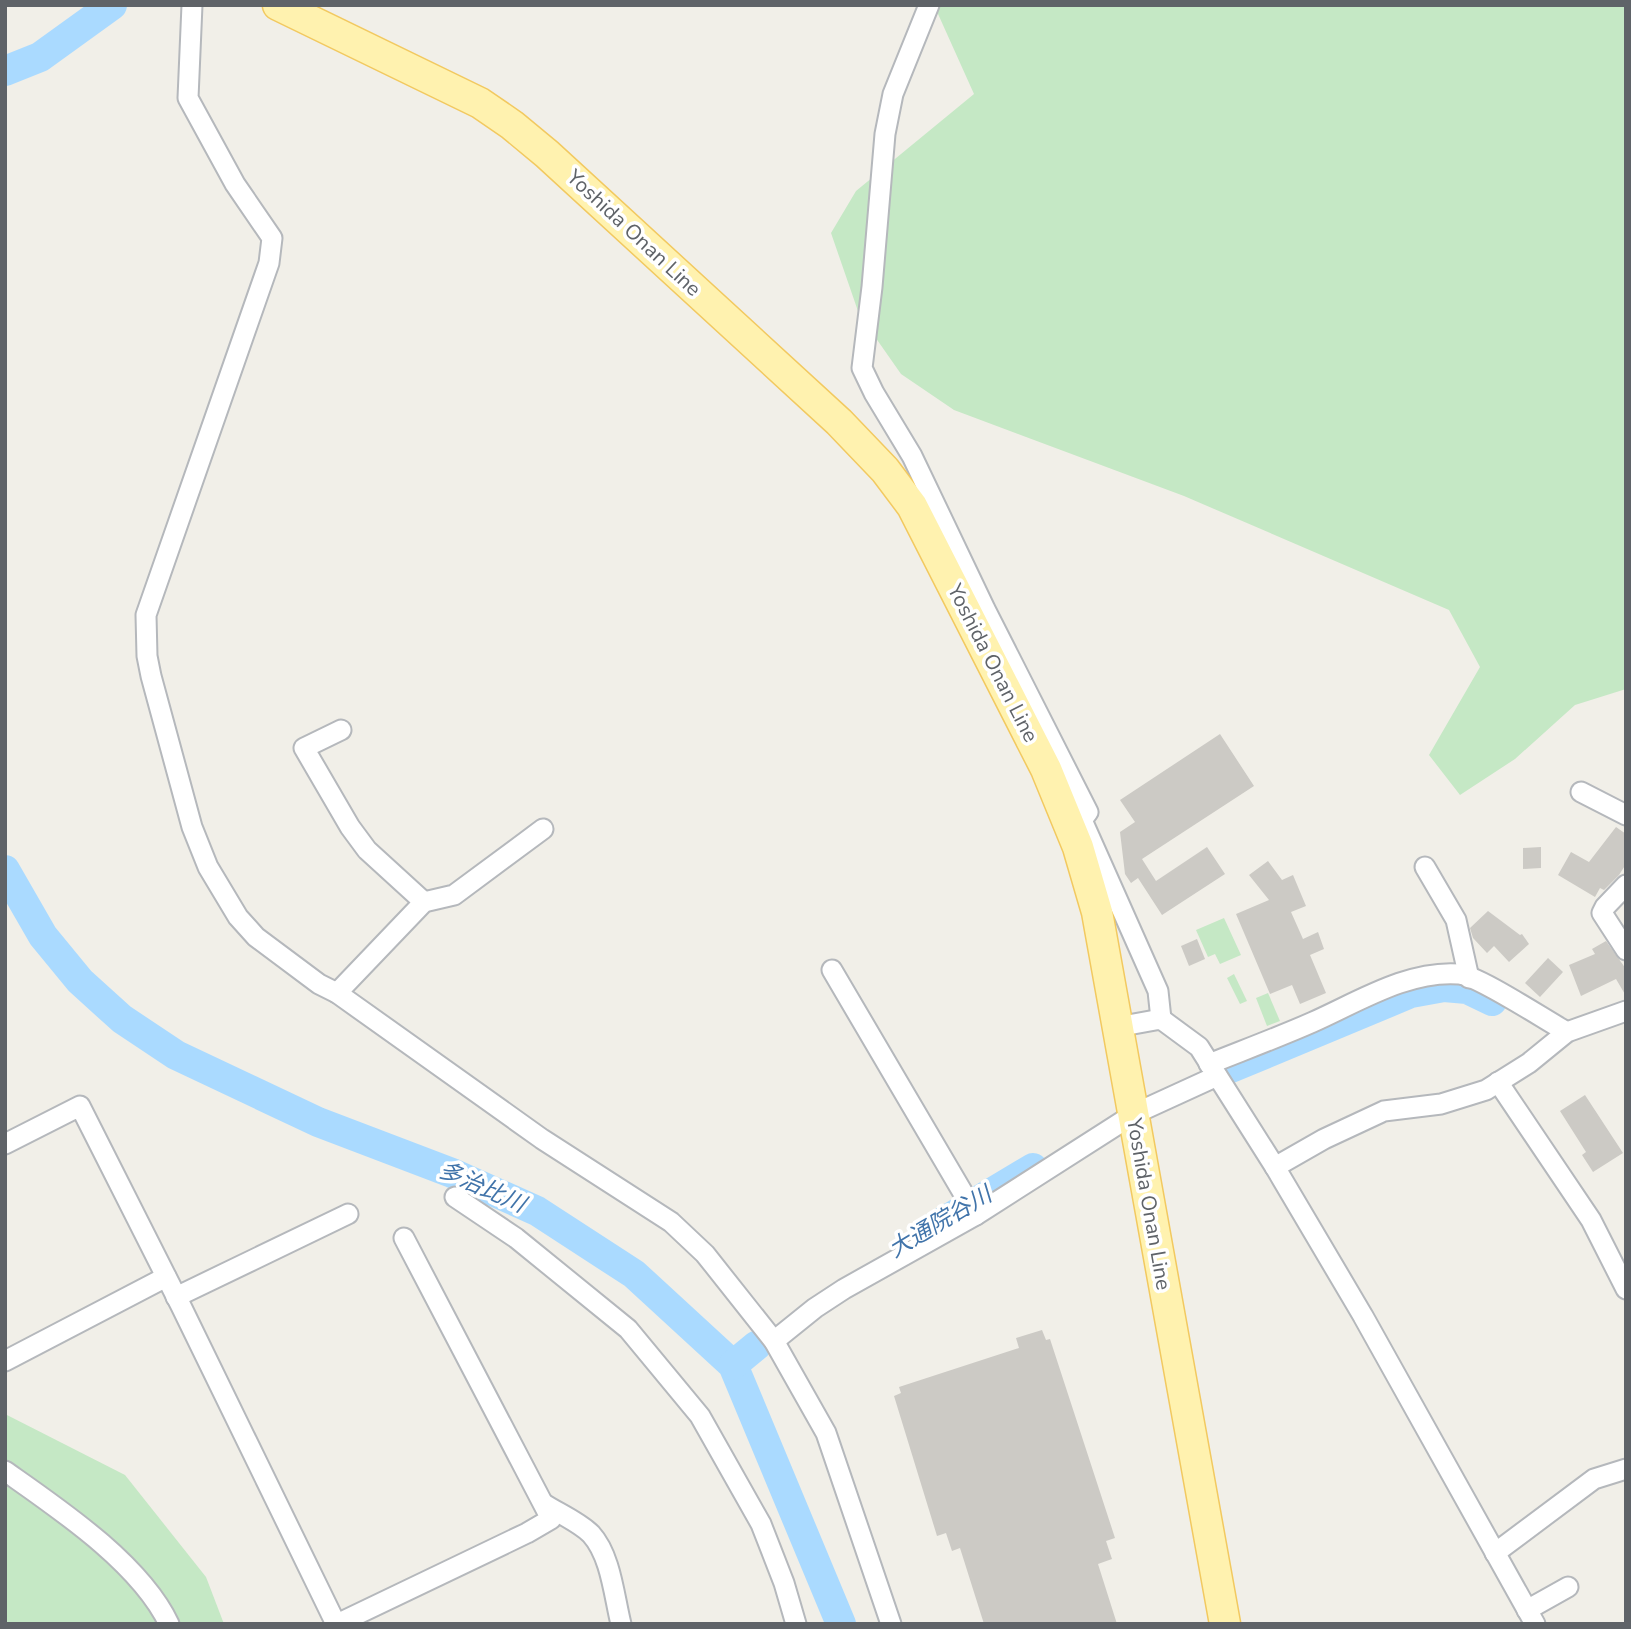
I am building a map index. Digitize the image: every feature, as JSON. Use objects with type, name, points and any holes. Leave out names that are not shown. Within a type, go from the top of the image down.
[{"type":"main road","name":"Yoshida Onan Line","points":[[278,5],[444,84],[480,103],[512,125],[829,413],[885,470],[912,506],[1046,769],[1078,848],[1097,912],[1225,1624]]},
{"type":"street","points":[[192,5],[188,98],[234,184],[272,238],[265,276],[146,615],[147,656],[192,827],[201,851],[238,917],[256,937],[542,1139],[671,1222],[705,1254],[774,1341],[826,1433],[891,1624]]},
{"type":"street","points":[[929,5],[892,94],[885,134],[862,368],[912,456],[985,610],[1088,812],[1082,820],[1158,990],[1161,1019]]},
{"type":"street","points":[[341,730],[304,748],[350,827],[367,850],[424,902]]},
{"type":"street","points":[[1581,792],[1626,815]]},
{"type":"street","points":[[337,993],[424,902],[454,895],[543,829]]},
{"type":"street","points":[[1425,867],[1456,920],[1469,978]]},
{"type":"street","points":[[1626,886],[1602,913],[1626,950]]},
{"type":"street","points":[[832,970],[976,1215]]},
{"type":"street","points":[[774,1341],[844,1289],[976,1215],[1134,1114],[1213,1070],[1410,979],[1461,974],[1567,1032]]},
{"type":"street","points":[[1275,1167],[1384,1111],[1441,1104],[1486,1090],[1529,1063],[1567,1032],[1626,1011]]},
{"type":"street","points":[[1117,1027],[1161,1019],[1199,1047],[1275,1167],[1363,1315],[1531,1617],[1568,1587]]},
{"type":"street","points":[[1498,1082],[1591,1220],[1626,1289]]},
{"type":"street","points":[[5,1144],[80,1106],[337,1624],[551,1519],[404,1238]]},
{"type":"street","points":[[455,1197],[516,1238],[628,1329],[700,1416],[761,1524],[784,1583],[796,1624]]},
{"type":"street","points":[[176,1297],[348,1214]]},
{"type":"street","points":[[5,1361],[166,1277]]},
{"type":"street","points":[[1495,1553],[1594,1479],[1626,1469]]},
{"type":"street","points":[[5,1471],[51,1502],[92,1536],[141,1582],[161,1607],[169,1624]]},
{"type":"street","points":[[5,1488],[37,1493]]},
{"type":"street","points":[[543,1503],[590,1533],[600,1548],[621,1624]]},
{"type":"green space","points":[[934,5],[1626,5],[1626,689],[1575,705],[1515,759],[1460,795],[1429,755],[1480,667],[1449,610],[1184,496],[954,410],[901,374],[859,314],[831,233],[856,191],[974,94]]},
{"type":"green space","points":[[1224,918],[1241,955],[1220,964],[1215,954],[1208,957],[1196,930]]},
{"type":"green space","points":[[1234,974],[1247,1001],[1240,1004],[1227,978]]},
{"type":"green space","points":[[1268,993],[1280,1021],[1267,1026],[1256,998]]},
{"type":"green space","points":[[5,1414],[125,1475],[206,1577],[224,1624],[5,1624]]},
{"type":"building","points":[[1220,734],[1254,786],[1142,859],[1156,881],[1207,847],[1225,874],[1162,915],[1138,878],[1131,883],[1125,874],[1120,832],[1135,822],[1120,800]]},
{"type":"building","points":[[1616,827],[1626,834],[1626,864],[1604,890],[1600,888],[1595,897],[1558,875],[1571,852],[1589,862]]},
{"type":"building","points":[[1541,847],[1541,868],[1523,869],[1523,848]]},
{"type":"building","points":[[1268,861],[1282,880],[1293,875],[1306,906],[1291,912],[1303,939],[1318,932],[1324,949],[1310,955],[1326,993],[1300,1004],[1292,985],[1270,994],[1236,914],[1269,900],[1249,875]]},
{"type":"building","points":[[1488,911],[1522,934],[1529,944],[1509,962],[1494,946],[1487,953],[1473,938],[1470,928]]},
{"type":"building","points":[[1197,939],[1205,959],[1189,966],[1181,946]]},
{"type":"building","points":[[1606,941],[1626,969],[1626,996],[1616,979],[1581,996],[1569,965],[1595,954],[1592,949]]},
{"type":"building","points":[[1548,958],[1563,972],[1540,997],[1525,983]]},
{"type":"building","points":[[1585,1095],[1623,1153],[1593,1172],[1582,1155],[1586,1152],[1560,1111]]},
{"type":"building","points":[[1042,1330],[1046,1340],[1050,1339],[1115,1538],[1106,1541],[1112,1559],[1098,1564],[1117,1624],[984,1624],[960,1548],[952,1551],[946,1533],[937,1536],[894,1396],[901,1393],[899,1387],[1019,1348],[1016,1338]]},
{"type":"waterway","points":[[5,71],[40,57],[112,5]]},
{"type":"waterway","name":"多治比川","points":[[5,870],[43,936],[80,981],[122,1019],[176,1055],[318,1122],[452,1173],[537,1211],[634,1274],[733,1365],[841,1624]]},
{"type":"waterway","name":"大通院谷川","points":[[1231,1068],[1411,993],[1444,987],[1467,989],[1492,1001]]},
{"type":"waterway","name":"大通院谷川","points":[[926,1232],[1033,1168]]},
{"type":"waterway","name":"大通院谷川","points":[[733,1365],[756,1346]]}]
